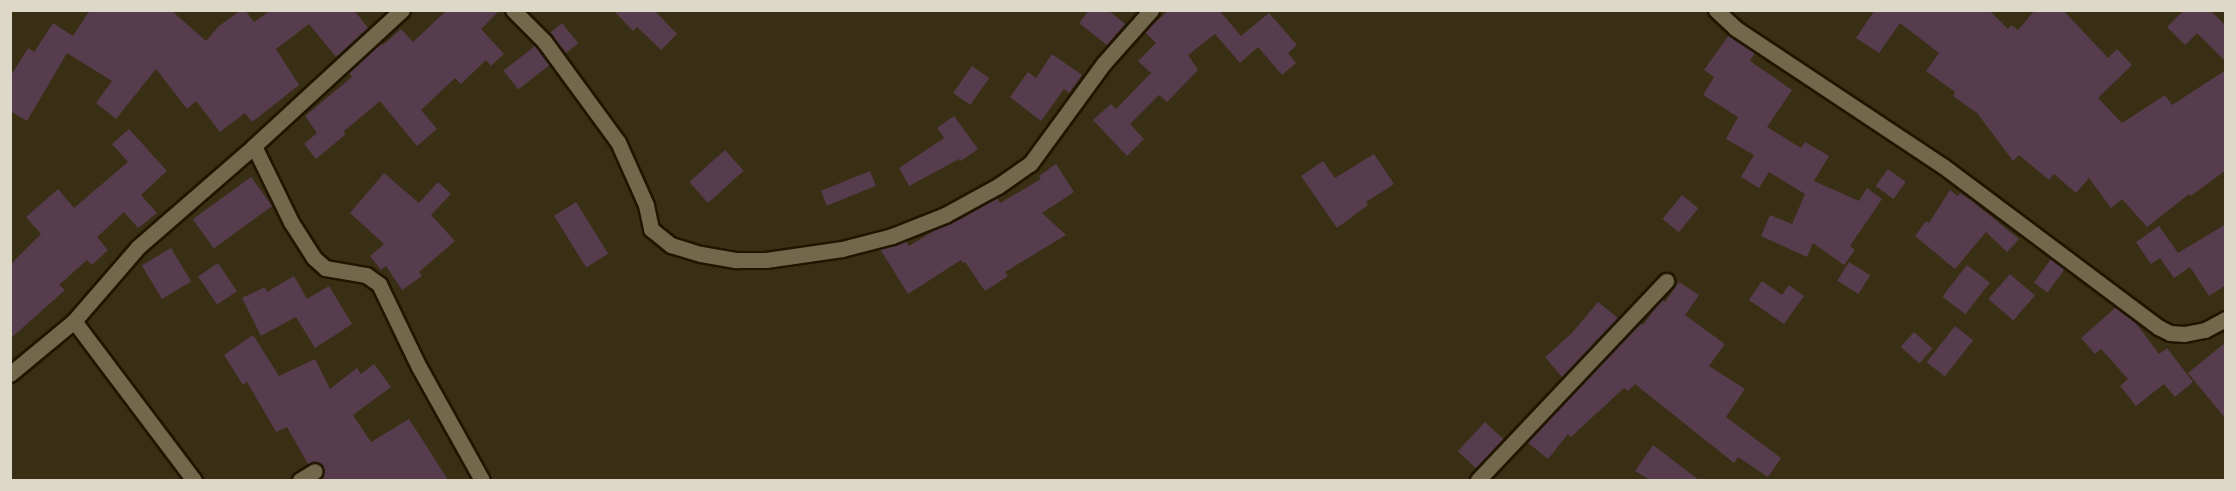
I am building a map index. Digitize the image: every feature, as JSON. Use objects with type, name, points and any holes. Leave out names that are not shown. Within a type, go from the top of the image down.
[{"type":"street","points":[[10,374],[74,321],[138,247],[254,146],[402,10]]},
{"type":"street","points":[[513,10],[544,41],[618,142],[646,206],[651,229],[671,245],[701,255],[736,260],[766,260],[842,249],[892,236],[945,215],[998,186],[1030,164],[1104,63],[1151,10]]},
{"type":"street","points":[[1716,10],[1734,28],[1943,166],[2158,327],[2169,333],[2184,334],[2205,330],[2226,319]]},
{"type":"street","points":[[254,146],[291,222],[314,258],[325,268],[366,275],[379,284],[419,367],[482,480]]},
{"type":"street","points":[[1478,480],[1666,281]]},
{"type":"street","points":[[74,321],[194,480]]},
{"type":"street","points":[[300,480],[315,471]]},
{"type":"building","points":[[90,10],[171,10],[206,41],[219,26],[241,10],[245,10],[254,22],[271,10],[354,10],[368,28],[336,57],[309,24],[276,49],[299,85],[252,122],[245,113],[220,132],[196,101],[187,109],[156,69],[116,119],[96,103],[112,81],[67,53],[27,121],[10,111],[10,77],[28,48],[34,52],[53,23],[73,36]]},
{"type":"building","points":[[447,10],[500,10],[481,29],[504,54],[491,66],[486,60],[461,84],[455,78],[421,110],[437,129],[417,146],[380,101],[343,132],[346,134],[316,159],[304,144],[317,133],[305,116],[352,77],[349,72],[381,43],[383,45],[401,29],[413,42]]},
{"type":"building","points":[[613,10],[654,10],[677,34],[661,50],[637,27],[633,31]]},
{"type":"building","points":[[1089,10],[1108,10],[1125,24],[1107,45],[1079,23]]},
{"type":"building","points":[[1169,10],[1219,10],[1241,36],[1269,13],[1297,45],[1288,53],[1296,63],[1282,75],[1258,47],[1240,63],[1215,34],[1188,55],[1198,70],[1167,102],[1159,95],[1130,124],[1144,139],[1127,156],[1093,120],[1111,104],[1116,109],[1151,73],[1138,61],[1156,43],[1145,32]]},
{"type":"building","points":[[1875,10],[1989,10],[2008,29],[2011,25],[2018,30],[2035,10],[2063,10],[2108,58],[2117,49],[2132,65],[2098,98],[2122,123],[2165,95],[2172,105],[2226,70],[2226,170],[2191,196],[2189,194],[2147,227],[2122,199],[2111,208],[2089,178],[2076,193],[2054,174],[2049,180],[2019,155],[2013,161],[1977,113],[1953,96],[1955,92],[1926,71],[1939,53],[1900,23],[1879,53],[1856,38]]},
{"type":"building","points":[[2184,10],[2210,10],[2226,26],[2226,62],[2197,33],[2185,45],[2167,27]]},
{"type":"building","points":[[562,23],[578,43],[566,53],[550,33]]},
{"type":"building","points":[[1729,35],[1755,53],[1750,61],[1792,90],[1767,127],[1801,148],[1805,142],[1829,156],[1814,181],[1859,201],[1867,188],[1882,199],[1850,246],[1855,250],[1844,265],[1813,243],[1807,257],[1761,236],[1770,215],[1792,224],[1805,194],[1769,172],[1759,188],[1741,177],[1754,155],[1726,139],[1738,117],[1703,95],[1714,77],[1704,70]]},
{"type":"building","points":[[535,46],[550,65],[518,90],[503,71]]},
{"type":"building","points":[[1052,54],[1082,75],[1069,93],[1064,89],[1041,121],[1010,97],[1028,72],[1036,78]]},
{"type":"building","points":[[972,66],[989,78],[970,105],[953,93]]},
{"type":"building","points":[[954,116],[978,149],[961,161],[959,159],[909,186],[899,168],[944,138],[937,128]]},
{"type":"building","points":[[129,129],[167,171],[141,195],[157,213],[138,228],[124,212],[97,237],[108,250],[92,265],[87,260],[59,285],[65,290],[10,339],[10,265],[41,234],[26,217],[58,189],[74,208],[128,162],[112,144]]},
{"type":"building","points":[[725,150],[744,171],[708,203],[689,182]]},
{"type":"building","points":[[1374,154],[1394,184],[1366,202],[1368,205],[1337,228],[1301,176],[1323,161],[1335,178]]},
{"type":"building","points":[[1056,164],[1074,192],[1042,213],[1066,235],[1005,272],[1008,276],[985,291],[965,262],[961,260],[908,294],[880,249],[906,241],[909,246],[997,198],[1000,203],[1041,179],[1039,176]]},
{"type":"building","points":[[1888,169],[1906,182],[1893,199],[1876,186]]},
{"type":"building","points":[[870,171],[876,186],[827,206],[821,191]]},
{"type":"building","points":[[384,173],[419,203],[438,182],[451,194],[431,215],[455,241],[419,272],[422,276],[402,290],[386,266],[381,270],[370,256],[384,244],[350,213]]},
{"type":"building","points":[[251,177],[272,206],[214,248],[193,219]]},
{"type":"building","points":[[1950,190],[1972,201],[2019,239],[2007,252],[1986,232],[1955,269],[1915,236],[1926,221],[1929,223]]},
{"type":"building","points":[[1682,195],[1698,208],[1679,232],[1662,219]]},
{"type":"building","points":[[576,202],[608,254],[586,268],[554,216]]},
{"type":"building","points":[[2226,224],[2226,285],[2209,296],[2190,267],[2174,278],[2160,258],[2151,264],[2136,242],[2159,226],[2178,253]]},
{"type":"building","points":[[171,248],[191,281],[162,299],[142,266]]},
{"type":"building","points":[[2051,259],[2065,269],[2048,292],[2034,282]]},
{"type":"building","points":[[1849,262],[1870,275],[1859,294],[1837,281]]},
{"type":"building","points":[[218,263],[237,291],[217,305],[198,276]]},
{"type":"building","points":[[1967,265],[1990,283],[1965,314],[1942,297]]},
{"type":"building","points":[[2010,274],[2035,296],[2013,321],[1988,299]]},
{"type":"building","points":[[294,276],[307,299],[329,286],[352,324],[315,348],[296,317],[261,336],[242,298],[265,287],[267,292]]},
{"type":"building","points":[[1762,281],[1782,295],[1789,285],[1804,296],[1784,324],[1749,300]]},
{"type":"building","points":[[1679,282],[1699,295],[1685,315],[1725,344],[1709,366],[1745,389],[1726,417],[1781,458],[1768,477],[1738,457],[1734,463],[1635,384],[1628,391],[1624,388],[1571,437],[1568,434],[1548,459],[1527,442],[1640,322],[1643,325],[1662,299],[1665,302]]},
{"type":"building","points":[[1598,302],[1618,318],[1562,377],[1545,357],[1572,333]]},
{"type":"building","points":[[2116,307],[2135,322],[2159,354],[2167,348],[2193,382],[2175,397],[2164,384],[2136,406],[2120,386],[2128,379],[2101,349],[2095,354],[2081,338]]},
{"type":"building","points":[[1955,326],[1973,340],[1945,376],[1927,362]]},
{"type":"building","points":[[1914,332],[1933,349],[1919,364],[1901,347]]},
{"type":"building","points":[[253,335],[279,376],[315,359],[330,389],[357,368],[361,374],[374,364],[391,387],[353,415],[371,442],[409,419],[448,480],[318,480],[324,475],[323,466],[315,461],[308,464],[287,427],[276,432],[247,382],[243,385],[224,355]]},
{"type":"building","points":[[2226,342],[2226,419],[2188,373]]},
{"type":"building","points":[[1485,422],[1503,439],[1476,468],[1458,451]]},
{"type":"building","points":[[1653,445],[1699,480],[1650,480],[1635,471]]}]
